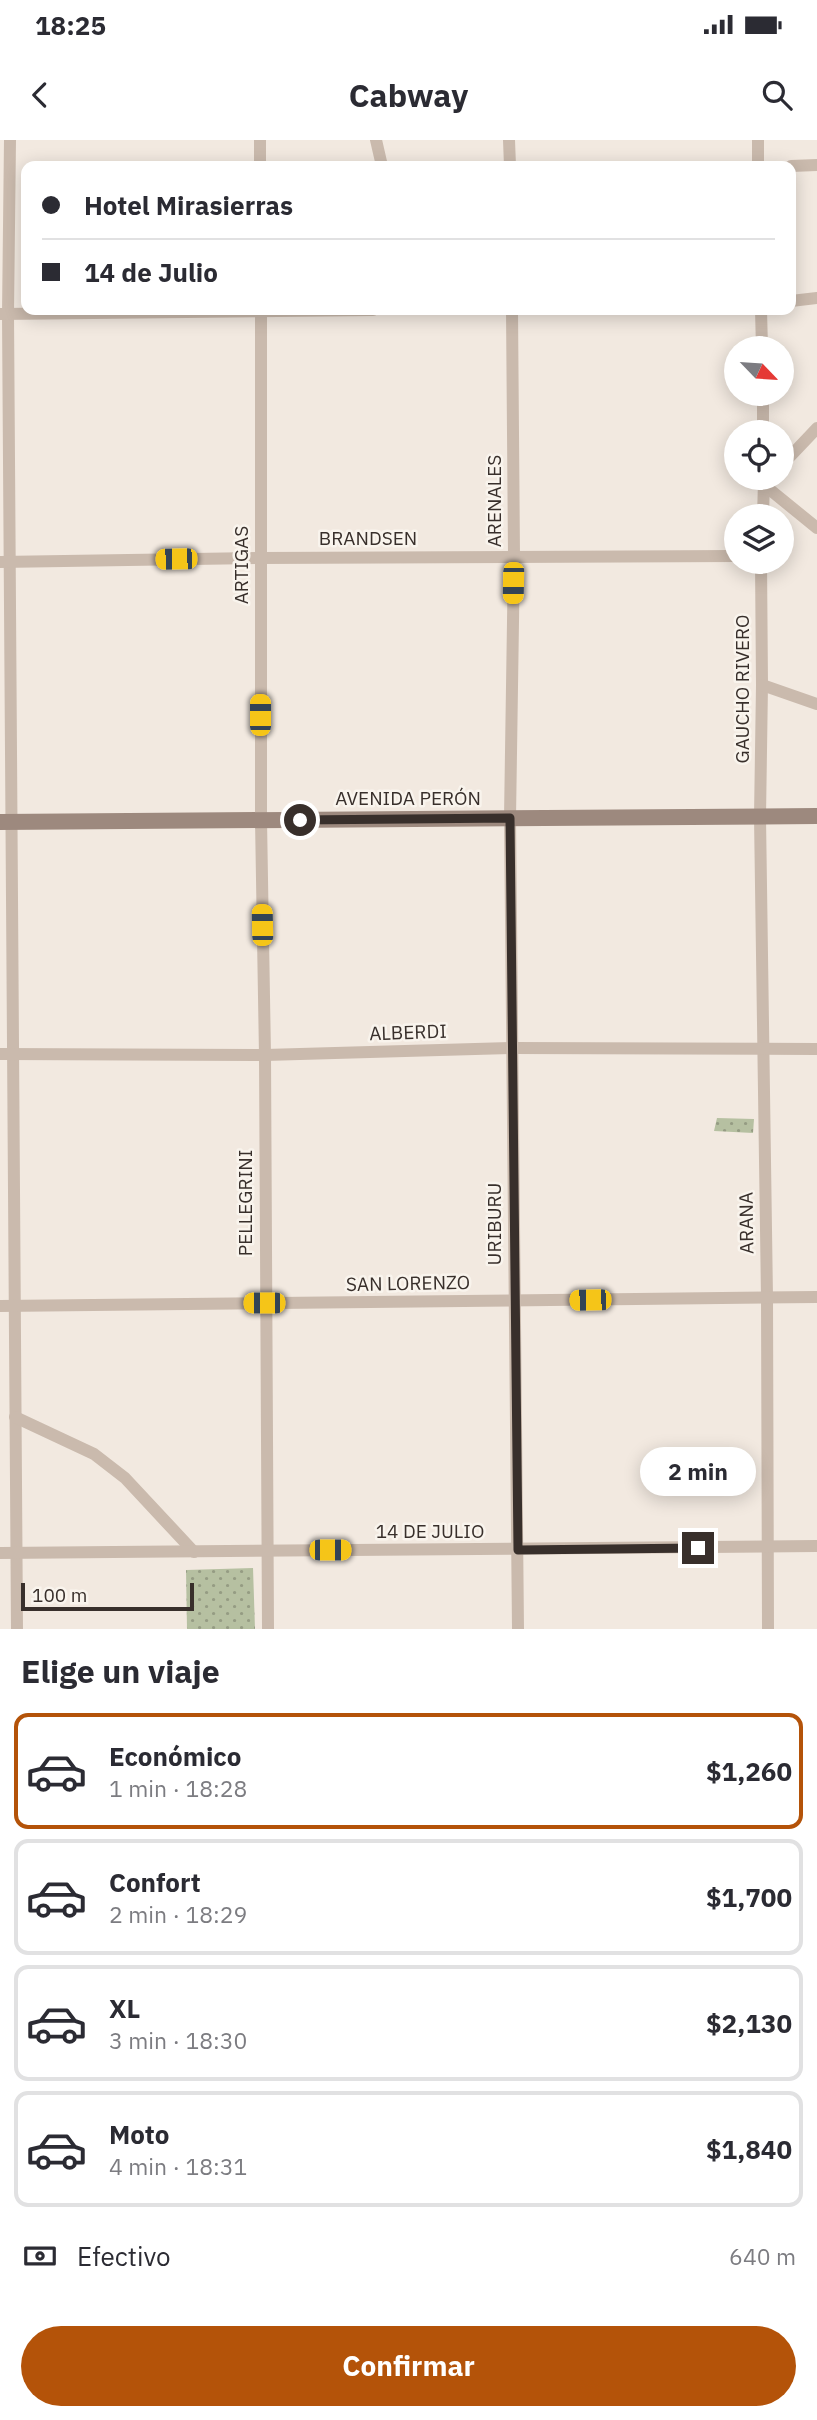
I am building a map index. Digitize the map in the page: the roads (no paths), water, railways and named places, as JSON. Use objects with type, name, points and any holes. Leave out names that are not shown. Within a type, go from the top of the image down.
[{"type":"main road","name":"AVENIDA PERÓN","points":[[6,822],[817,816]]},
{"type":"street","points":[[10,140],[4,314],[6,1054],[15,1306],[16,1629]]},
{"type":"street","points":[[260,140],[260,161]]},
{"type":"street","points":[[376,140],[381,161]]},
{"type":"street","points":[[509,140],[510,161]]},
{"type":"street","points":[[758,140],[758,161]]},
{"type":"street","points":[[796,166],[817,165]]},
{"type":"street","points":[[796,300],[817,298]]},
{"type":"street","name":"ARTIGAS","points":[[261,315],[261,820]]},
{"type":"street","name":"ARENALES","points":[[510,818],[514,556],[512,315]]},
{"type":"street","points":[[761,315],[762,336]]},
{"type":"street","points":[[794,452],[817,428]]},
{"type":"street","points":[[777,490],[817,528]]},
{"type":"street","name":"BRANDSEN","points":[[5,562],[724,556]]},
{"type":"street","name":"GAUCHO RIVERO","points":[[760,817],[761,574]]},
{"type":"street","points":[[762,685],[817,704]]},
{"type":"street","name":"ARANA","points":[[760,817],[767,1297],[768,1629]]},
{"type":"street","name":"URIBURU","points":[[510,818],[518,1629]]},
{"type":"street","name":"PELLEGRINI","points":[[261,820],[268,1629]]},
{"type":"street","name":"ALBERDI","points":[[6,1054],[265,1055],[512,1048],[817,1049]]},
{"type":"street","name":"SAN LORENZO","points":[[0,1306],[817,1297]]},
{"type":"street","points":[[15,1416],[94,1454],[125,1478],[194,1552]]},
{"type":"street","name":"14 DE JULIO","points":[[0,1553],[817,1546]]}]
